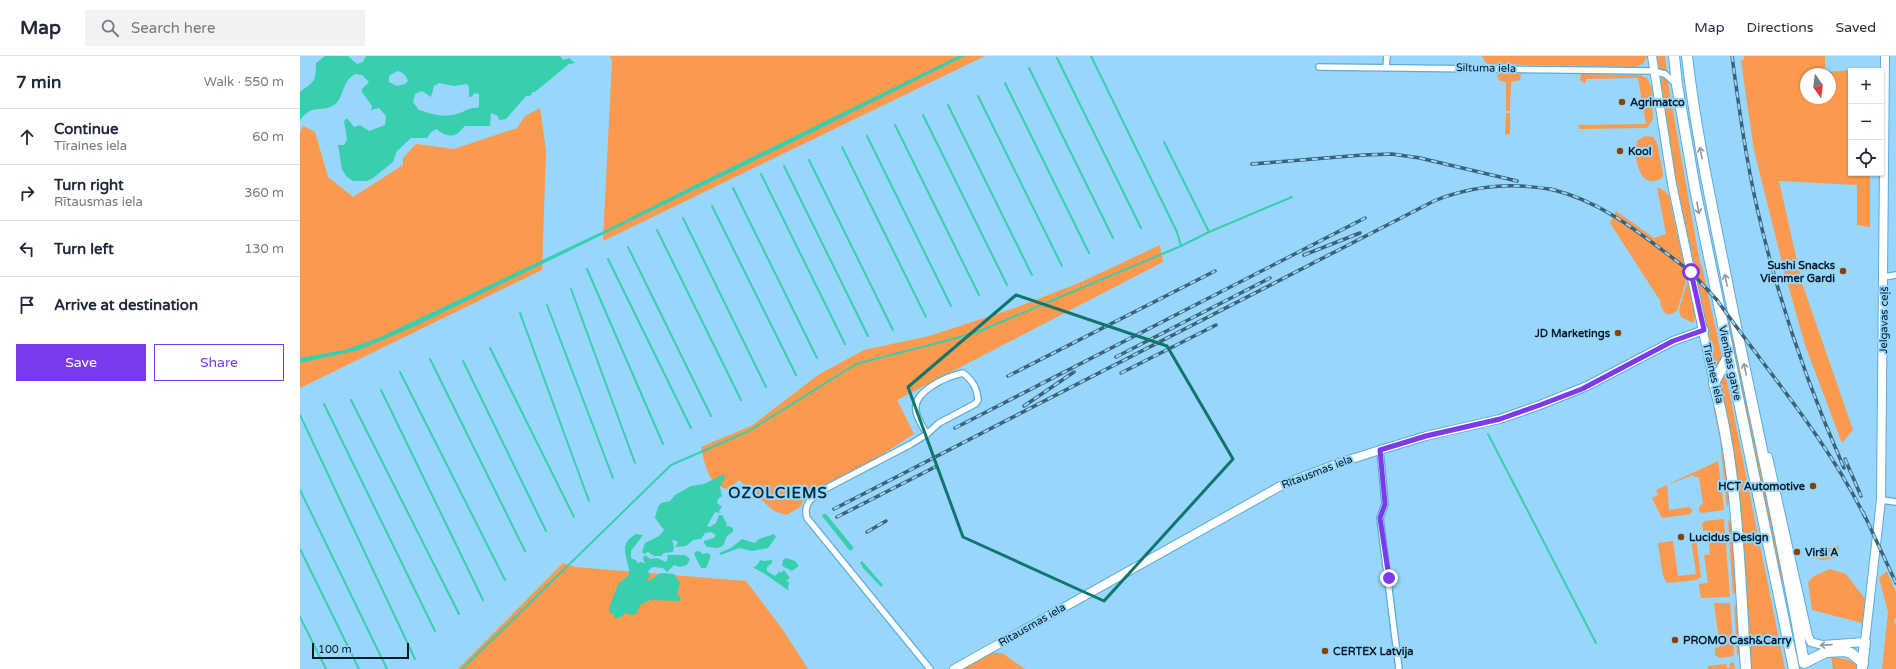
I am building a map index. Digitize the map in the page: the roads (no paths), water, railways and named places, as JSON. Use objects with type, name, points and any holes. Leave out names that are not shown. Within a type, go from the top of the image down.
[{"type":"highway","name":"Vienības gatve","points":[[1674,56],[1677,85],[1694,189],[1794,669]]},
{"type":"highway","name":"Vienības gatve","points":[[1687,56],[1701,153],[1752,408],[1790,584],[1804,663],[1826,652],[1846,651],[1851,653],[1862,666]]},
{"type":"highway","points":[[1714,383],[1729,355]]},
{"type":"highway","name":"Tīraines iela","points":[[1714,383],[1723,416],[1729,452],[1746,669]]},
{"type":"highway","name":"Vienības gatve","points":[[1862,666],[1865,642]]},
{"type":"street","points":[[1386,67],[1387,56]]},
{"type":"street","name":"Tīraines iela","points":[[1652,56],[1672,184],[1714,383]]},
{"type":"street","name":"Jelgavas ceļš","points":[[1872,584],[1881,500],[1885,56]]},
{"type":"street","name":"Siltuma iela","points":[[1319,67],[1654,71]]},
{"type":"street","points":[[1654,71],[1665,74],[1677,85]]},
{"type":"street","points":[[1884,277],[1896,275]]},
{"type":"street","name":"Rītausmas iela","points":[[954,669],[1273,489],[1310,473],[1380,450],[1426,436],[1500,419],[1540,405],[1582,389],[1673,341],[1704,330]]},
{"type":"street","points":[[926,434],[916,411],[916,403],[922,392],[954,375],[963,373],[972,380],[978,391],[978,400],[974,404],[939,423],[926,434],[911,444],[823,490],[809,500],[805,510],[807,518],[930,669]]},
{"type":"street","name":"Vienības gatve","points":[[1752,408],[1760,420],[1787,535],[1808,636],[1811,642],[1822,645],[1865,642],[1872,584]]},
{"type":"street","points":[[1380,450],[1385,504],[1380,518],[1399,669]]},
{"type":"street","points":[[1881,500],[1896,502]]},
{"type":"waterway","points":[[1091,56],[1177,232],[1181,246]]},
{"type":"waterway","points":[[1057,58],[1141,228]]},
{"type":"waterway","points":[[1029,68],[1113,238]]},
{"type":"waterway","points":[[1005,83],[1089,253]]},
{"type":"waterway","points":[[978,96],[1062,266]]},
{"type":"waterway","points":[[948,105],[1032,275]]},
{"type":"waterway","points":[[923,115],[1007,285]]},
{"type":"waterway","points":[[895,125],[979,295]]},
{"type":"waterway","points":[[867,136],[951,306]]},
{"type":"waterway","points":[[1164,142],[1209,232]]},
{"type":"waterway","points":[[842,147],[926,317]]},
{"type":"waterway","points":[[809,160],[893,330]]},
{"type":"waterway","points":[[784,166],[868,336]]},
{"type":"waterway","points":[[761,174],[845,344]]},
{"type":"waterway","points":[[733,188],[817,358]]},
{"type":"waterway","points":[[462,669],[671,465],[749,431],[856,364],[980,331],[1181,246],[1209,232],[1292,197]]},
{"type":"waterway","points":[[712,206],[796,375]]},
{"type":"waterway","points":[[683,218],[766,387]]},
{"type":"waterway","points":[[657,230],[741,400]]},
{"type":"waterway","points":[[628,247],[711,416]]},
{"type":"waterway","points":[[608,259],[691,428]]},
{"type":"waterway","points":[[587,269],[663,444]]},
{"type":"waterway","points":[[571,289],[635,463]]},
{"type":"waterway","points":[[547,305],[613,478]]},
{"type":"waterway","points":[[520,313],[589,501]]},
{"type":"waterway","points":[[490,348],[574,517]]},
{"type":"waterway","points":[[430,359],[525,551]]},
{"type":"waterway","points":[[463,361],[546,531]]},
{"type":"waterway","points":[[400,372],[505,580]]},
{"type":"waterway","points":[[381,390],[483,600]]},
{"type":"waterway","points":[[351,400],[459,614]]},
{"type":"waterway","points":[[324,404],[435,631]]},
{"type":"waterway","points":[[300,415],[415,659]]},
{"type":"waterway","points":[[1488,434],[1596,643]]},
{"type":"waterway","points":[[300,490],[387,669]]},
{"type":"waterway","points":[[300,549],[359,669]]},
{"type":"waterway","points":[[300,617],[326,669]]},
{"type":"railway","points":[[1732,56],[1746,154],[1766,245],[1806,374],[1844,468]]},
{"type":"railway","points":[[1252,164],[1392,154],[1420,158],[1517,181]]},
{"type":"railway","points":[[834,509],[1434,201],[1464,191],[1494,186],[1524,186],[1555,190]]},
{"type":"railway","points":[[1550,189],[1570,195],[1608,212],[1642,235],[1691,272],[1717,300],[1814,432],[1849,488],[1865,517]]},
{"type":"railway","points":[[955,428],[1365,218]]},
{"type":"railway","points":[[1304,255],[1360,233]]},
{"type":"railway","points":[[1008,376],[1215,271]]},
{"type":"railway","points":[[1116,357],[1270,278]]},
{"type":"railway","points":[[1121,373],[1216,325]]},
{"type":"railway","points":[[1024,406],[1074,372]]},
{"type":"railway","points":[[1845,459],[1861,496]]},
{"type":"railway","points":[[837,517],[935,467]]},
{"type":"railway","points":[[1863,512],[1896,583]]},
{"type":"railway","points":[[867,532],[886,521]]},
{"type":"place","name":"Agrimatco","points":[[1622,102]]},
{"type":"place","name":"Kool","points":[[1620,151]]},
{"type":"place","name":"Sushi Snacks Vienmer Gardi","points":[[1843,271]]},
{"type":"place","name":"JD Marketings","points":[[1618,333]]},
{"type":"place","name":"HCT Automotive","points":[[1813,486]]},
{"type":"place","name":"Lucidus Design","points":[[1681,537]]},
{"type":"place","name":"Virši A","points":[[1797,552]]},
{"type":"place","name":"PROMO Cash&Carry","points":[[1675,640]]},
{"type":"place","name":"CERTEX Latvija","points":[[1325,651]]},
{"type":"district","name":"OZOLCIEMS","points":[[778,493]]}]
